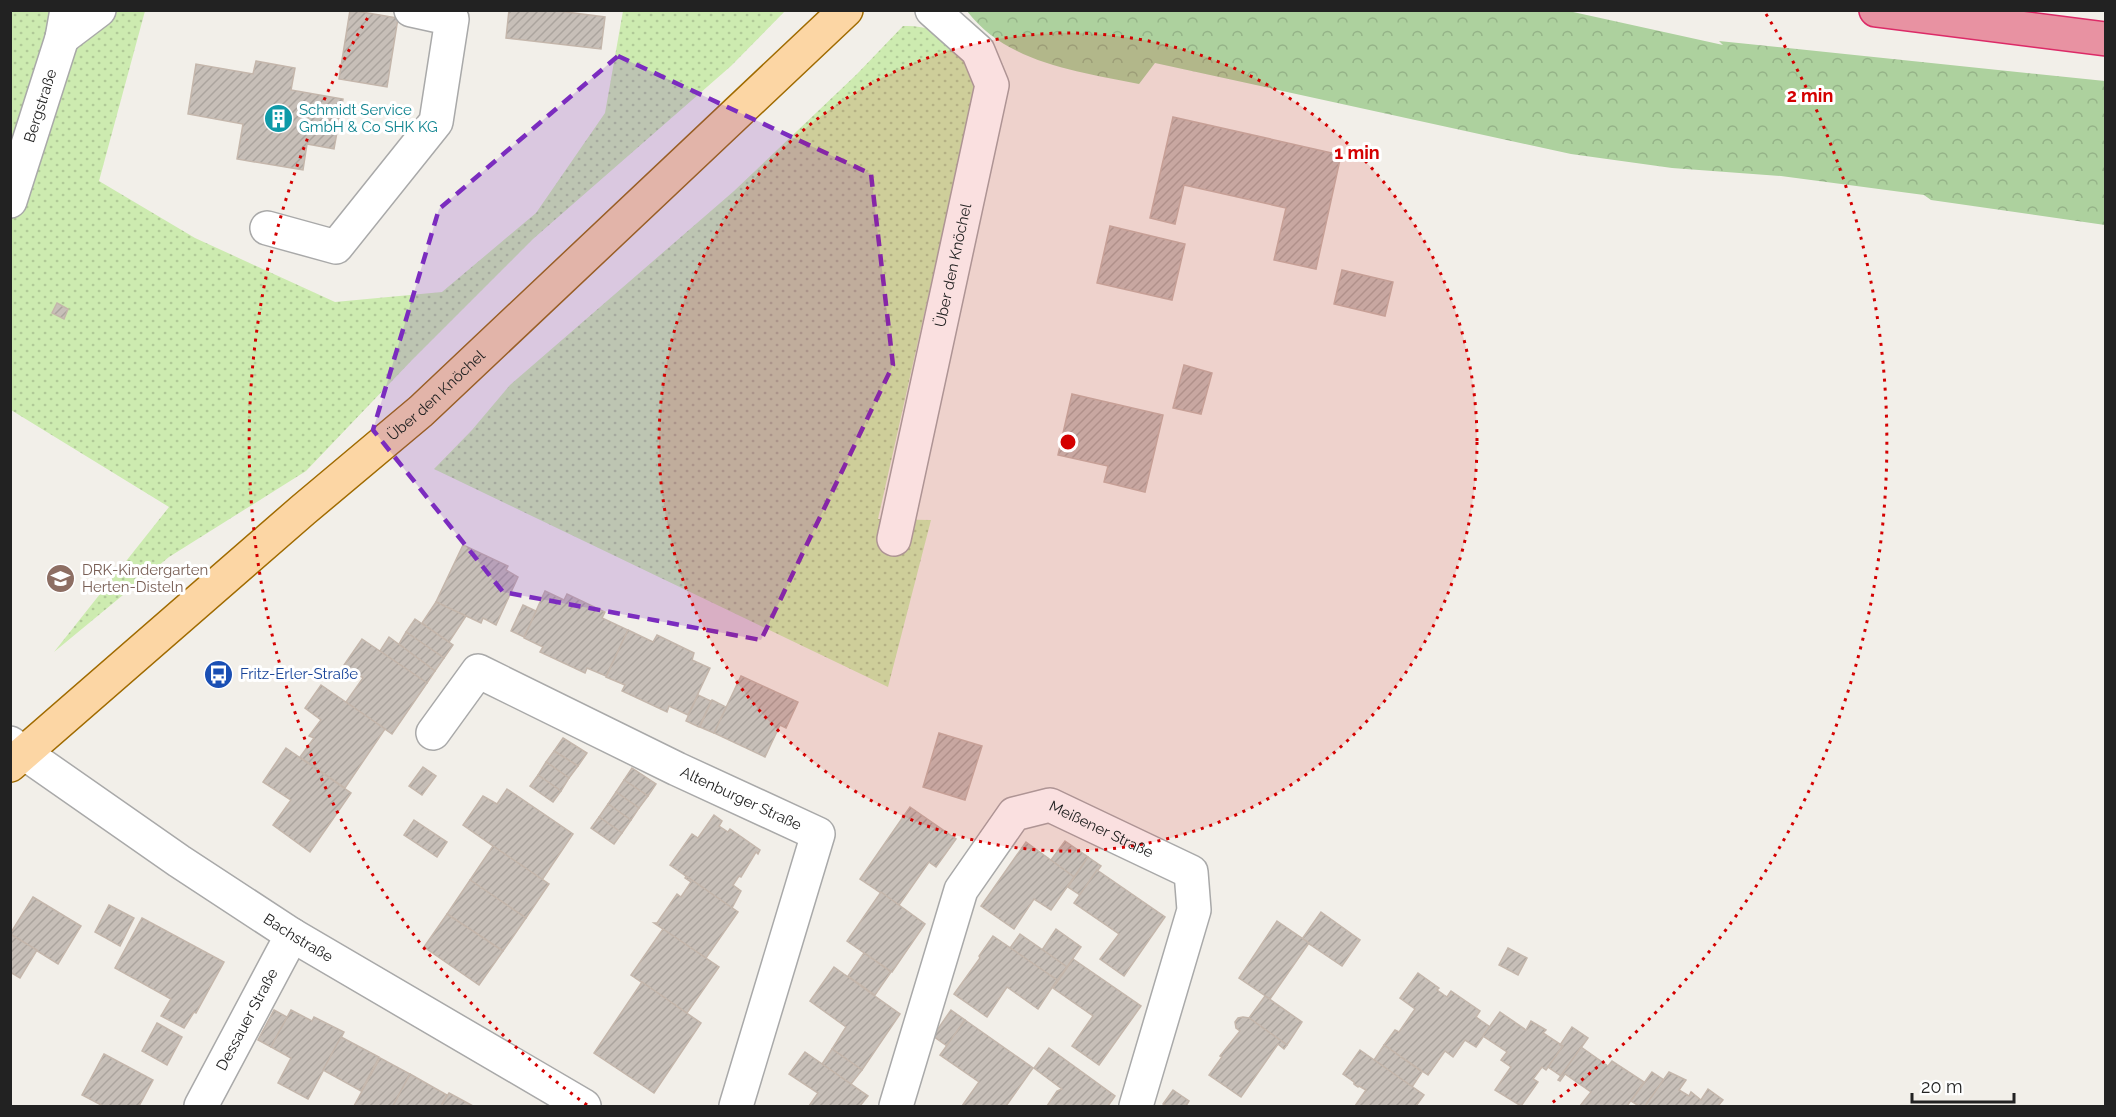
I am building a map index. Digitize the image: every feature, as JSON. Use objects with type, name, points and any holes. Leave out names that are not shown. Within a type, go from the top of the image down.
[{"type":"highway","points":[[1876,10],[2106,39]]},
{"type":"main road","name":"Über den Knöchel","points":[[15,754],[421,411],[846,10]]},
{"type":"street","points":[[65,24],[99,10]]},
{"type":"street","points":[[267,228],[336,247],[436,122],[452,19],[411,10]]},
{"type":"street","name":"Über den Knöchel","points":[[894,539],[992,85],[978,51],[932,10]]},
{"type":"street","name":"Bergstraße","points":[[10,201],[65,24]]},
{"type":"street","name":"Altenburger Straße","points":[[433,733],[478,671],[677,769],[818,834],[736,1107]]},
{"type":"street","name":"Bachstraße","points":[[15,754],[292,934],[585,1107]]},
{"type":"street","name":"Meißener Straße","points":[[896,1107],[961,890],[1014,813],[1050,805],[1191,872],[1194,910],[1136,1107]]},
{"type":"street","name":"Dessauer Straße","points":[[201,1107],[292,934]]},
{"type":"highlighted area","points":[[618,56],[871,174],[893,365],[761,640],[503,592],[373,430],[439,209]]},
{"type":"green space","points":[[1564,10],[1723,45],[1719,41],[2105,81],[2105,225],[1931,200],[1924,195],[1781,176],[1672,168],[1571,154],[1155,63],[1139,84],[1068,69],[1023,54],[1002,43],[983,29],[967,11]]},
{"type":"green space","points":[[10,11],[145,11],[99,181],[195,238],[335,302],[442,292],[536,213],[605,113],[623,11],[785,11],[731,66],[533,239],[412,360],[306,471],[169,557],[54,652],[169,507],[11,410]]},
{"type":"green space","points":[[903,26],[932,30],[960,42],[976,84],[878,519],[931,520],[888,687],[434,469],[472,430],[510,385],[734,191],[857,74]]},
{"type":"building","points":[[350,10],[398,18],[387,87],[339,79]]},
{"type":"building","points":[[509,10],[551,10],[605,17],[601,49],[506,38]]},
{"type":"building","name":"Schmidt Service GmbH & Co SHK KG","points":[[256,61],[295,68],[291,90],[343,99],[334,149],[307,144],[303,170],[237,159],[243,124],[188,114],[196,64],[253,74]]},
{"type":"building","points":[[1173,117],[1341,155],[1316,269],[1274,260],[1286,208],[1184,185],[1175,224],[1150,218]]},
{"type":"building","points":[[1110,226],[1185,244],[1172,300],[1097,283]]},
{"type":"building","points":[[1342,270],[1393,282],[1385,316],[1334,304]]},
{"type":"building","points":[[57,303],[68,309],[64,319],[52,313]]},
{"type":"building","points":[[1184,365],[1212,373],[1201,414],[1173,408]]},
{"type":"building","points":[[1072,394],[1163,415],[1145,492],[1104,482],[1108,466],[1058,455]]},
{"type":"building","points":[[463,545],[508,566],[506,570],[518,577],[496,625],[483,618],[481,623],[436,602]]},
{"type":"building","points":[[545,591],[564,600],[567,594],[605,612],[602,618],[628,630],[606,676],[587,668],[585,673],[540,652],[543,647],[524,638]]},
{"type":"building","points":[[436,602],[466,616],[449,642],[422,623]]},
{"type":"building","points":[[523,605],[536,611],[524,637],[511,631]]},
{"type":"building","points":[[415,619],[453,645],[444,658],[406,632]]},
{"type":"building","points":[[628,630],[653,642],[657,635],[694,653],[692,660],[710,668],[688,715],[669,706],[667,712],[622,691],[625,685],[606,677]]},
{"type":"building","points":[[406,632],[444,658],[435,671],[399,644]]},
{"type":"building","points":[[389,637],[435,671],[427,683],[380,651]]},
{"type":"building","points":[[362,639],[427,683],[392,734],[346,702],[363,678],[344,665]]},
{"type":"building","points":[[741,676],[798,702],[786,728],[780,725],[765,757],[714,733]]},
{"type":"building","points":[[321,685],[385,729],[345,788],[300,757],[314,738],[309,736],[321,720],[305,708]]},
{"type":"building","points":[[698,695],[711,701],[699,727],[686,721]]},
{"type":"building","points":[[712,700],[726,707],[714,733],[700,727]]},
{"type":"building","points":[[939,733],[982,746],[965,800],[923,787]]},
{"type":"building","points":[[563,738],[587,753],[578,766],[554,751]]},
{"type":"building","points":[[286,748],[351,793],[310,852],[273,825],[291,800],[263,782]]},
{"type":"building","points":[[554,751],[578,766],[569,778],[546,762]]},
{"type":"building","points":[[546,762],[569,778],[561,791],[538,775]]},
{"type":"building","points":[[423,767],[436,776],[422,795],[409,786]]},
{"type":"building","points":[[632,768],[656,784],[648,796],[624,780]]},
{"type":"building","points":[[538,775],[561,791],[553,802],[530,786]]},
{"type":"building","points":[[624,780],[648,796],[639,808],[616,792]]},
{"type":"building","points":[[507,789],[573,834],[542,880],[463,825],[483,796],[497,804]]},
{"type":"building","points":[[616,792],[639,808],[631,820],[608,804]]},
{"type":"building","points":[[608,804],[631,820],[622,833],[599,817]]},
{"type":"building","points":[[910,807],[956,839],[936,867],[929,862],[899,905],[860,879]]},
{"type":"building","points":[[714,815],[722,821],[719,826],[728,832],[730,829],[760,850],[758,854],[756,852],[741,877],[739,876],[733,885],[741,891],[732,908],[670,865],[692,834],[698,838]]},
{"type":"building","points":[[599,817],[622,833],[614,844],[591,828]]},
{"type":"building","points":[[414,820],[447,842],[437,857],[404,835]]},
{"type":"building","points":[[1065,841],[1088,857],[1074,877],[1051,860]]},
{"type":"building","points":[[1026,842],[1074,877],[1051,910],[1034,899],[1014,929],[981,906]]},
{"type":"building","points":[[493,846],[549,884],[526,918],[470,880]]},
{"type":"building","points":[[1088,857],[1101,866],[1080,895],[1068,887]]},
{"type":"building","points":[[1097,870],[1165,917],[1124,976],[1100,959],[1119,934],[1074,903]]},
{"type":"building","points":[[686,876],[738,912],[706,958],[654,923],[657,923],[677,894],[681,897],[691,882],[685,878]]},
{"type":"building","points":[[470,880],[526,918],[503,951],[447,914]]},
{"type":"building","points":[[881,892],[925,924],[892,972],[847,941]]},
{"type":"building","points":[[33,897],[81,926],[58,964],[10,934]]},
{"type":"building","points":[[109,905],[134,918],[120,946],[95,932]]},
{"type":"building","points":[[1321,912],[1360,940],[1342,966],[1302,939]]},
{"type":"building","points":[[447,914],[503,951],[479,985],[424,947]]},
{"type":"building","points":[[142,918],[224,962],[196,1013],[194,1012],[184,1028],[161,1016],[171,999],[115,968]]},
{"type":"building","points":[[1277,921],[1309,943],[1270,999],[1239,978]]},
{"type":"building","points":[[663,929],[719,967],[687,1013],[631,975]]},
{"type":"building","points":[[1056,929],[1081,947],[1067,967],[1042,950]]},
{"type":"building","points":[[10,934],[37,950],[20,978],[10,972]]},
{"type":"building","points":[[1020,934],[1067,967],[1057,980],[1010,948]]},
{"type":"building","points":[[993,936],[1057,980],[1038,1009],[1007,987],[987,1017],[954,994]]},
{"type":"building","points":[[1508,948],[1527,958],[1518,975],[1499,965]]},
{"type":"building","points":[[864,953],[891,972],[875,995],[848,976]]},
{"type":"building","points":[[1073,959],[1141,1006],[1099,1065],[1072,1046],[1093,1016],[1053,988]]},
{"type":"building","points":[[834,967],[900,1014],[862,1070],[832,1049],[846,1027],[810,1001]]},
{"type":"building","points":[[1418,973],[1439,988],[1437,990],[1447,997],[1451,991],[1480,1011],[1476,1017],[1490,1027],[1476,1047],[1465,1040],[1453,1057],[1445,1051],[1428,1075],[1384,1045],[1395,1030],[1399,1032],[1415,1009],[1400,998]]},
{"type":"building","points":[[642,982],[701,1023],[654,1093],[594,1053]]},
{"type":"building","points":[[1265,996],[1302,1022],[1287,1045],[1249,1018]]},
{"type":"building","points":[[274,1010],[287,1017],[271,1047],[258,1040]]},
{"type":"building","points":[[291,1010],[312,1021],[314,1017],[344,1032],[308,1099],[278,1083],[291,1058],[271,1047]]},
{"type":"building","points":[[951,1010],[965,1020],[947,1046],[933,1036]]},
{"type":"building","points":[[1500,1012],[1526,1030],[1531,1021],[1546,1030],[1543,1033],[1563,1046],[1546,1070],[1542,1067],[1533,1079],[1538,1082],[1521,1106],[1495,1090],[1511,1067],[1501,1060],[1507,1052],[1483,1036]]},
{"type":"building","points":[[1238,1018],[1249,1018],[1287,1045],[1284,1049],[1278,1044],[1241,1097],[1209,1075],[1222,1057],[1220,1056],[1240,1031],[1236,1028],[1235,1022]]},
{"type":"building","points":[[965,1020],[1033,1068],[1006,1106],[962,1106],[979,1082],[940,1055]]},
{"type":"building","points":[[157,1023],[182,1037],[167,1065],[142,1051]]},
{"type":"building","points":[[1572,1027],[1588,1038],[1561,1076],[1548,1067],[1563,1046],[1560,1045]]},
{"type":"building","points":[[341,1037],[379,1057],[361,1091],[323,1070]]},
{"type":"building","points":[[1384,1045],[1422,1072],[1412,1087],[1374,1060]]},
{"type":"building","points":[[1581,1047],[1608,1066],[1612,1061],[1644,1082],[1627,1106],[1580,1106],[1591,1092],[1565,1074],[1560,1081],[1558,1080]]},
{"type":"building","points":[[1049,1048],[1115,1096],[1108,1106],[1047,1106],[1057,1091],[1062,1089],[1034,1068]]},
{"type":"building","points":[[832,1049],[862,1070],[851,1084],[822,1064]]},
{"type":"building","points":[[1360,1050],[1424,1095],[1416,1106],[1355,1106],[1366,1090],[1358,1087],[1343,1074]]},
{"type":"building","points":[[805,1052],[868,1096],[860,1106],[809,1106],[818,1093],[789,1074]]},
{"type":"building","points":[[104,1054],[153,1080],[139,1106],[103,1106],[82,1095]]},
{"type":"building","points":[[380,1058],[410,1074],[393,1106],[354,1106]]},
{"type":"building","points":[[1652,1072],[1664,1080],[1645,1106],[1639,1106],[1631,1101]]},
{"type":"building","points":[[1669,1072],[1686,1080],[1679,1090],[1689,1096],[1691,1092],[1701,1100],[1708,1089],[1723,1100],[1718,1106],[1645,1106]]},
{"type":"building","points":[[410,1074],[447,1095],[441,1106],[393,1106]]},
{"type":"building","points":[[1173,1090],[1189,1101],[1186,1106],[1163,1104]]},
{"type":"building","points":[[449,1093],[473,1106],[441,1106]]},
{"type":"place","name":"Schmidt Service GmbH & Co SHK KG","points":[[278,119]]},
{"type":"place","name":"DRK-Kindergarten Herten-Disteln","points":[[61,579]]},
{"type":"place","name":"Fritz-Erler-Straße","points":[[219,674]]}]
